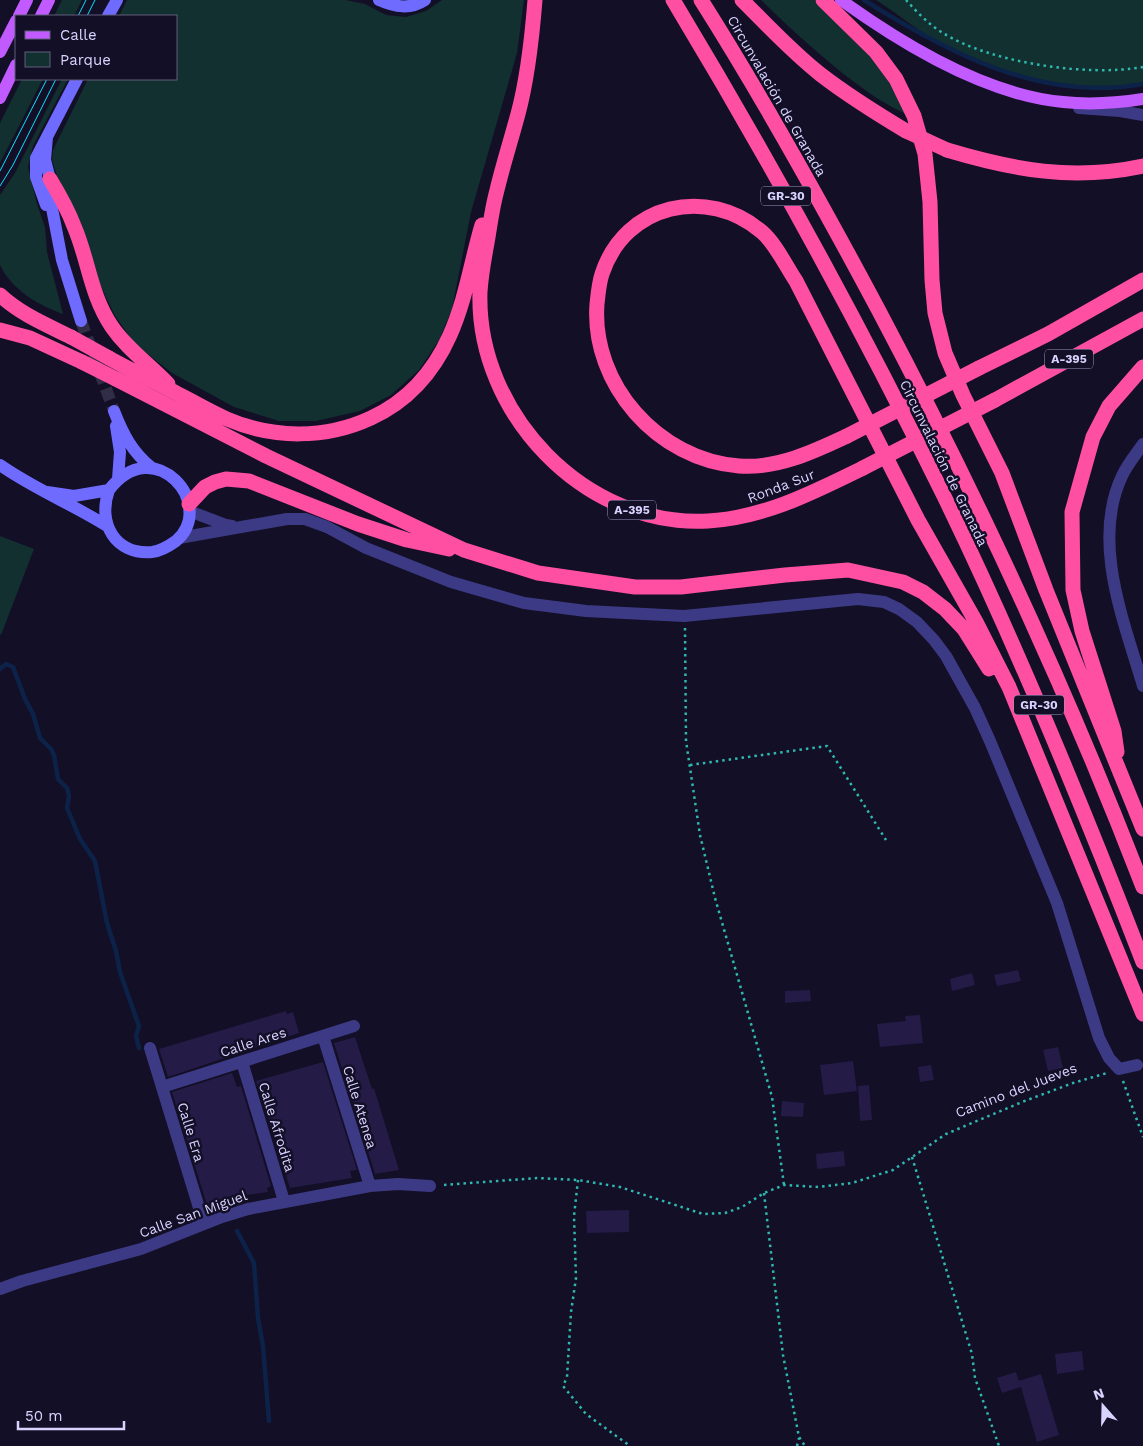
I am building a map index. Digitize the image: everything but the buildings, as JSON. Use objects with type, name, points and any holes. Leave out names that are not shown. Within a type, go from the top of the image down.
[{"type":"highway","points":[[0,294],[10,304],[41,322],[72,336],[109,358],[229,420],[260,429],[290,434],[321,434],[354,426],[379,414],[405,398],[429,372],[450,336],[464,298],[474,252],[485,215],[496,192],[525,83],[535,0]]},
{"type":"highway","name":"Circunvalación de Granada","points":[[673,0],[826,265],[944,497],[1059,750],[1143,962]]},
{"type":"highway","name":"Circunvalación de Granada","points":[[700,0],[791,151],[946,441],[1022,601],[1077,724],[1143,887]]},
{"type":"highway","points":[[742,0],[818,73],[864,106],[906,131],[947,150],[1022,169],[1062,173],[1114,172],[1143,166]]},
{"type":"highway","points":[[824,0],[876,52],[896,79],[914,116],[926,154],[935,314],[945,353],[963,395],[1002,473],[1050,600],[1143,829]]},
{"type":"highway","points":[[50,178],[75,227],[93,289],[111,326],[128,347],[155,370],[176,392]]},
{"type":"highway","name":"Ronda Sur","points":[[496,192],[480,293],[483,334],[493,373],[510,407],[527,434],[545,455],[564,471],[593,491],[628,509],[660,518],[687,521],[741,518],[776,507],[823,488],[995,400],[1143,319]]},
{"type":"highway","points":[[1143,280],[1048,334],[979,368],[847,436],[796,458],[767,465],[740,466],[716,463],[689,454],[668,442],[646,425],[616,386],[605,363],[596,318],[602,274],[622,239],[638,223],[656,213],[672,207],[696,206],[720,209],[743,218],[763,233],[796,281],[918,520],[976,622],[1008,687],[1033,743],[1143,1014]]},
{"type":"highway","points":[[0,330],[30,338],[82,362],[266,456],[464,550],[538,573],[635,587],[681,587],[848,570],[903,582],[923,592],[945,609],[964,629],[982,657],[1014,723],[1033,743]]},
{"type":"highway","points":[[1121,774],[1114,732],[1082,631],[1072,590],[1072,512],[1093,437],[1109,406],[1143,367]]},
{"type":"highway","points":[[189,507],[205,487],[215,482],[226,480],[250,481],[358,524],[406,540],[448,549],[464,550]]},
{"type":"main road","points":[[20,15],[27,0]]},
{"type":"main road","points":[[42,15],[49,0]]},
{"type":"main road","points":[[840,0],[891,34],[968,74],[1016,92],[1063,102],[1094,104],[1143,99]]},
{"type":"main road","points":[[0,52],[15,23]]},
{"type":"main road","points":[[0,98],[15,67]]},
{"type":"street","points":[[108,15],[116,0]]},
{"type":"street","points":[[379,0],[391,6],[406,7],[419,4],[425,0]]},
{"type":"street","points":[[56,229],[39,189],[35,168],[36,158],[76,80]]},
{"type":"street","points":[[1063,102],[1078,108],[1120,111],[1143,115]]},
{"type":"street","points":[[47,137],[45,160],[50,178],[48,189],[68,281],[81,321]]},
{"type":"street","points":[[118,479],[120,452],[114,412],[132,448],[152,468]]},
{"type":"street","points":[[1143,444],[1122,475],[1114,498],[1110,514],[1109,550],[1119,605],[1143,686]]},
{"type":"street","points":[[0,465],[22,480],[47,492],[59,501],[83,511],[107,526]]},
{"type":"street","points":[[152,468],[165,472],[176,480],[184,491],[189,507],[187,525],[179,538],[168,547],[154,552],[140,552],[126,547],[115,538],[107,526],[104,514],[105,502],[109,490],[118,479],[128,472],[152,468]]},
{"type":"street","points":[[47,492],[74,496],[109,490]]},
{"type":"street","points":[[189,507],[226,525],[244,527]]},
{"type":"street","points":[[179,538],[287,519],[306,520],[327,527],[380,554],[451,582],[524,603],[586,612],[684,616],[858,599],[884,602],[899,609],[917,622],[934,640],[946,656],[975,708],[1057,903],[1099,1038],[1109,1058],[1119,1069],[1136,1064]]},
{"type":"street","name":"Calle Ares","points":[[162,1087],[354,1026]]},
{"type":"street","name":"Calle Atenea","points":[[323,1036],[370,1186]]},
{"type":"street","name":"Calle Era","points":[[150,1048],[204,1224]]},
{"type":"street","name":"Calle Afrodita","points":[[242,1062],[284,1201]]},
{"type":"street","name":"Calle San Miguel","points":[[0,1289],[22,1280],[141,1249],[248,1209],[370,1186],[398,1184],[430,1186]]},
{"type":"path","points":[[906,0],[916,12],[943,33],[974,48],[1014,60],[1067,68],[1124,71],[1143,67]]},
{"type":"path","points":[[430,1186],[537,1178],[578,1180],[620,1187],[703,1214],[725,1213],[742,1207],[764,1193],[784,1185],[772,1097],[715,898],[700,835],[686,741],[684,616]]},
{"type":"path","points":[[690,765],[827,746],[886,840]]},
{"type":"path","points":[[1119,1069],[1143,1137]]},
{"type":"path","name":"Camino del Jueves","points":[[784,1185],[818,1187],[852,1183],[893,1170],[946,1134],[1022,1102],[1073,1083],[1119,1069]]},
{"type":"path","points":[[912,1157],[972,1354],[975,1378],[999,1446]]},
{"type":"path","points":[[578,1180],[574,1216],[576,1278],[571,1312],[567,1377],[563,1386],[586,1414],[630,1446]]},
{"type":"path","points":[[764,1193],[783,1355],[799,1437],[805,1446]]},
{"type":"path","points":[[797,1446],[799,1437]]},
{"type":"green space","points":[[62,0],[82,0],[74,15],[54,15]]},
{"type":"green space","points":[[127,0],[346,0],[365,4],[386,15],[406,17],[426,11],[442,0],[524,0],[517,53],[471,212],[452,309],[439,340],[419,370],[391,395],[360,411],[316,421],[279,421],[234,407],[172,373],[135,344],[115,316],[97,278],[82,225],[56,173],[52,160],[53,150],[88,80],[178,80],[178,15],[120,15]]},
{"type":"green space","points":[[761,0],[814,0],[855,36],[879,65],[909,116],[875,97],[845,75],[802,39]]},
{"type":"green space","points":[[876,0],[1143,0],[1143,83],[1094,87],[1042,81],[1016,75],[991,67],[946,47]]},
{"type":"green space","points":[[22,80],[42,80],[0,163],[0,123]]},
{"type":"green space","points":[[62,80],[67,80],[33,146],[28,167],[45,227],[47,252],[63,314],[27,296],[11,282],[0,265],[0,195],[15,173]]},
{"type":"green space","points":[[0,536],[34,549],[1,635],[0,634]]},
{"type":"waterway","points":[[864,0],[928,38],[996,69],[1068,86],[1105,88],[1143,84]]},
{"type":"waterway","points":[[0,669],[6,664],[13,667],[33,714],[40,738],[54,755],[58,779],[67,788],[69,796],[67,808],[80,839],[95,861],[107,923],[116,951],[120,972],[139,1026],[136,1036],[139,1048]]},
{"type":"waterway","points":[[237,1231],[254,1263],[269,1421]]},
{"type":"tunnel","points":[[81,321],[114,411]]},
{"type":"tram line","points":[[78,15],[86,0]]},
{"type":"tram line","points":[[88,15],[95,0]]},
{"type":"tram line","points":[[0,171],[46,80]]},
{"type":"tram line","points":[[0,186],[13,165],[56,80]]}]
